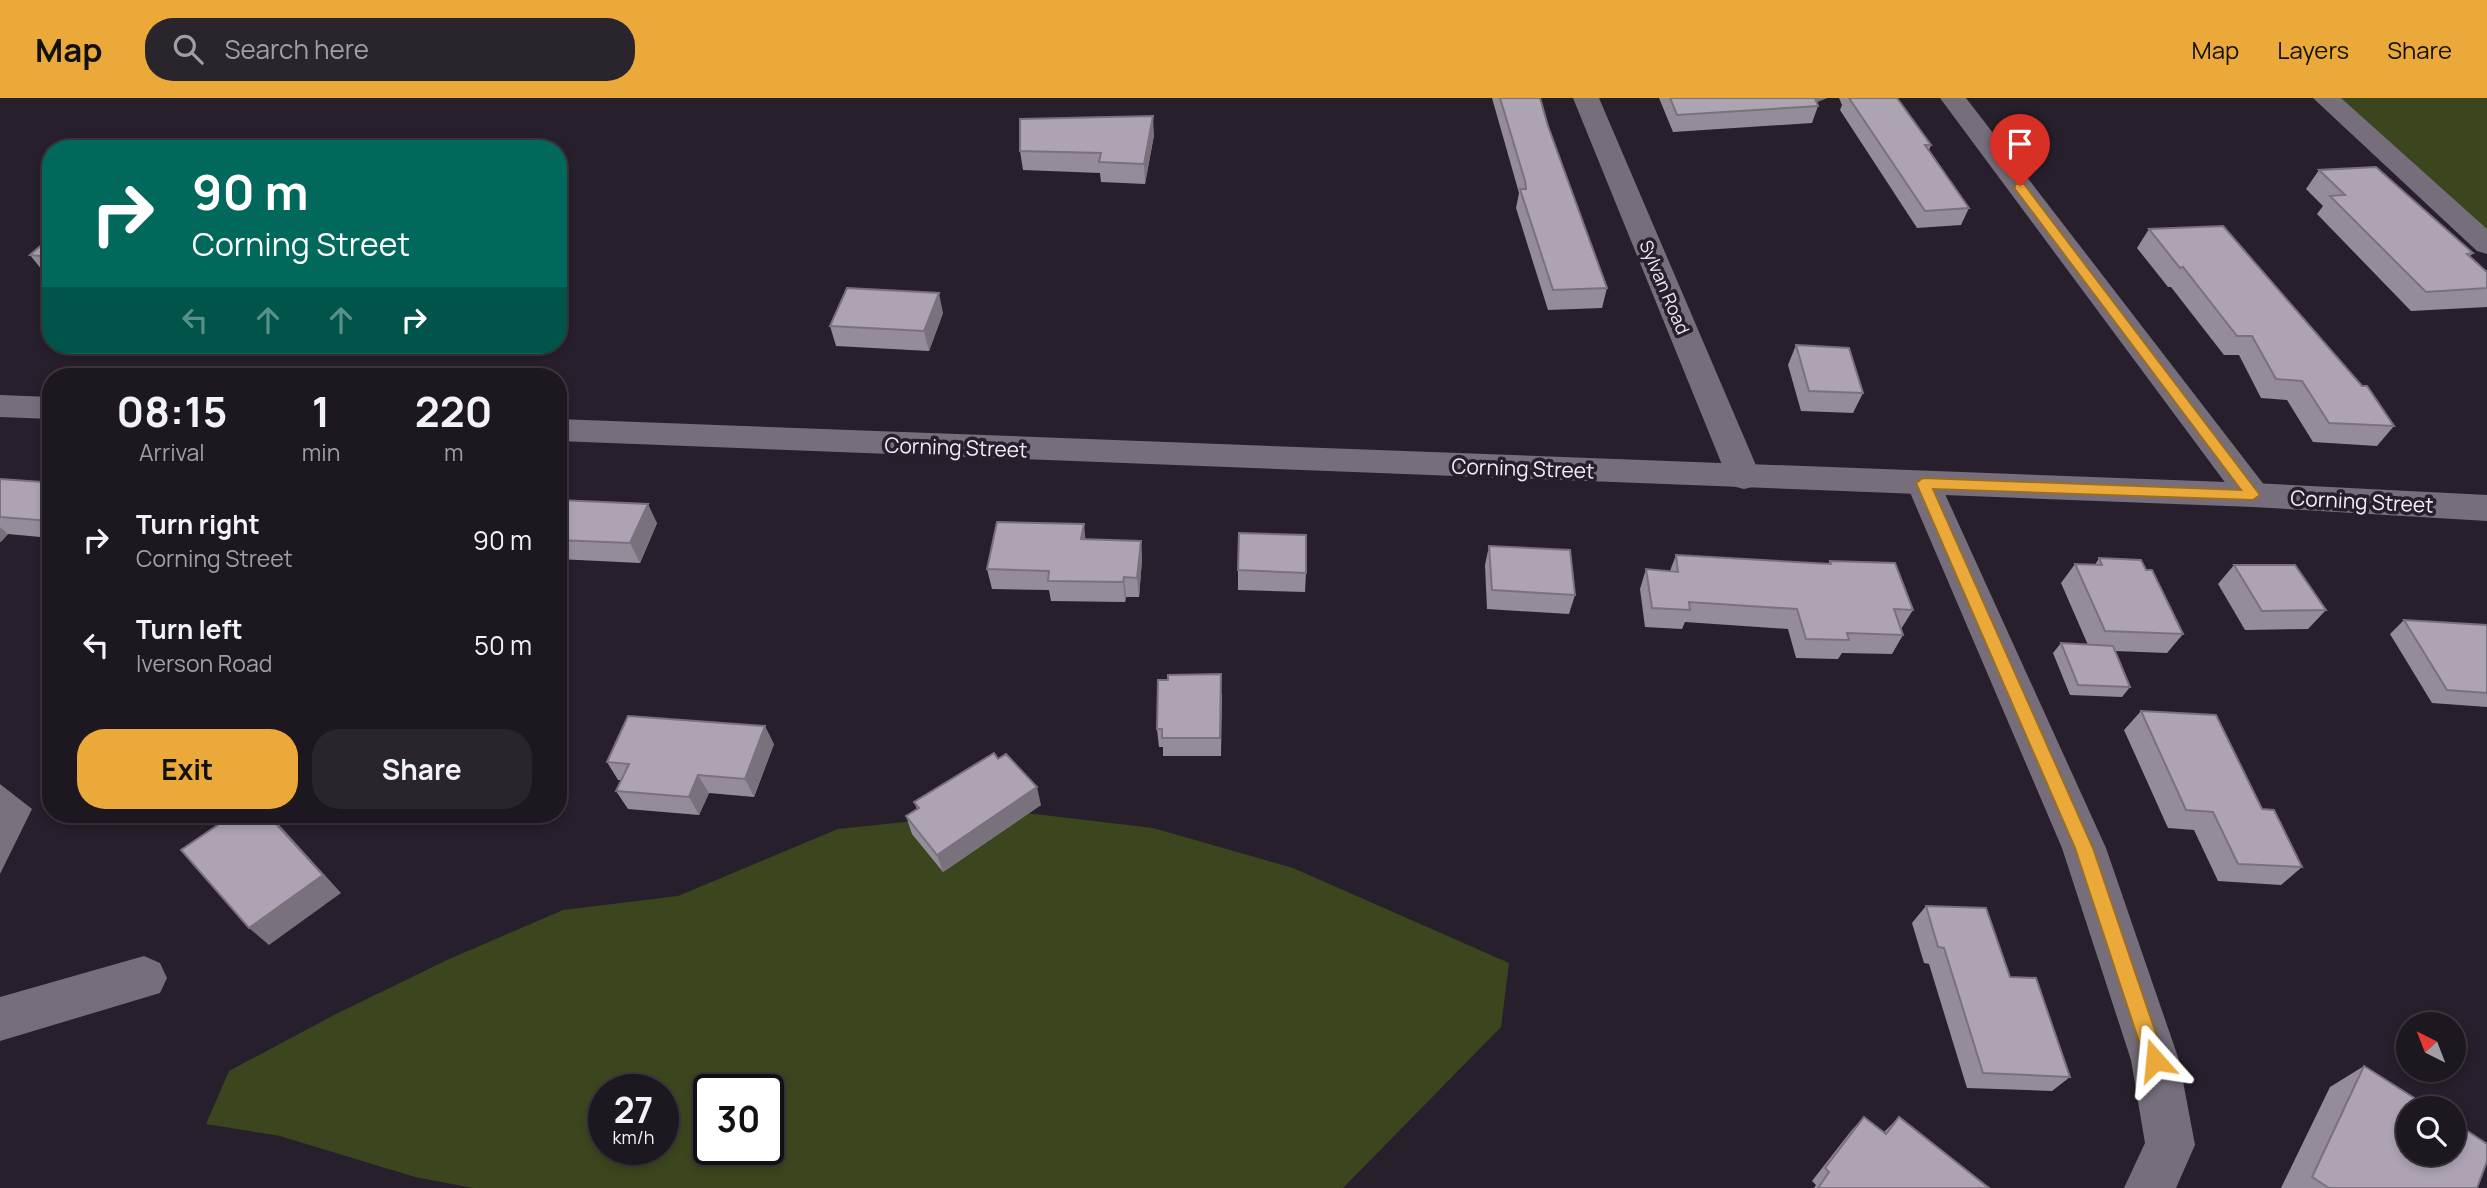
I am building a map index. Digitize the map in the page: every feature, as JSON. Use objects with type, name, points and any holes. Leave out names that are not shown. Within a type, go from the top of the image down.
[{"type":"street","name":"Sylvan Road","points":[[1586,98],[1744,477]]},
{"type":"street","points":[[1953,98],[2253,495]]},
{"type":"street","points":[[2326,98],[2487,245]]},
{"type":"street","points":[[0,406],[42,408]]},
{"type":"street","name":"Corning Street","points":[[567,430],[2253,495],[2487,508]]},
{"type":"street","points":[[1923,483],[2084,848],[2155,1060],[2170,1145],[2150,1188]]},
{"type":"street","points":[[0,1019],[144,978]]},
{"type":"green space","points":[[2327,98],[2487,98],[2487,232]]},
{"type":"green space","points":[[1010,811],[1153,828],[1293,868],[1509,963],[1501,1027],[1343,1188],[473,1188],[415,1177],[280,1136],[206,1124],[229,1071],[336,1014],[447,960],[563,910],[678,896],[838,829]]},
{"type":"building","points":[[1500,98],[1540,98],[1607,288],[1553,290],[1520,189],[1526,189],[1525,181]]},
{"type":"building","points":[[1670,98],[1815,98],[1818,106],[1677,115]]},
{"type":"building","points":[[1849,98],[1897,98],[1931,145],[1925,145],[1969,208],[1925,211]]},
{"type":"building","points":[[1153,116],[1144,164],[1099,162],[1101,153],[1020,151],[1020,119]]},
{"type":"building","points":[[2376,167],[2473,253],[2467,254],[2487,272],[2487,288],[2426,292],[2330,196],[2345,195],[2319,170]]},
{"type":"building","points":[[2223,226],[2362,386],[2367,386],[2394,426],[2329,423],[2302,381],[2276,379],[2252,336],[2237,336],[2183,267],[2180,268],[2149,229]]},
{"type":"building","points":[[42,245],[42,256],[30,255]]},
{"type":"building","points":[[847,288],[939,293],[924,331],[830,326]]},
{"type":"building","points":[[1796,345],[1849,348],[1863,393],[1809,391]]},
{"type":"building","points":[[0,479],[42,482],[42,520],[0,517]]},
{"type":"building","points":[[567,500],[648,504],[630,543],[567,540]]},
{"type":"building","points":[[997,522],[1084,524],[1081,539],[1141,541],[1137,578],[1124,577],[1123,582],[1048,581],[1049,571],[987,569]]},
{"type":"building","points":[[1239,533],[1306,535],[1306,573],[1238,570]]},
{"type":"building","points":[[1489,546],[1570,550],[1575,595],[1492,590]]},
{"type":"building","points":[[1676,555],[1831,564],[1830,561],[1895,563],[1913,610],[1894,609],[1903,635],[1847,633],[1849,640],[1806,639],[1797,609],[1689,602],[1690,610],[1652,608],[1646,569],[1678,572]]},
{"type":"building","points":[[2099,558],[2141,560],[2146,570],[2152,570],[2183,634],[2105,631],[2075,564],[2102,565]]},
{"type":"building","points":[[2234,565],[2295,565],[2326,610],[2262,611]]},
{"type":"building","points":[[2404,620],[2487,625],[2487,693],[2447,690]]},
{"type":"building","points":[[2061,643],[2113,646],[2130,687],[2078,685]]},
{"type":"building","points":[[1221,674],[1220,738],[1162,738],[1162,729],[1157,729],[1158,680],[1168,680],[1168,675]]},
{"type":"building","points":[[2141,711],[2216,715],[2262,809],[2274,810],[2302,867],[2238,864],[2213,812],[2186,810]]},
{"type":"building","points":[[628,716],[765,726],[745,779],[698,775],[689,797],[616,791],[629,764],[607,762]]},
{"type":"building","points":[[994,753],[998,759],[1006,754],[1037,787],[937,855],[906,816],[919,808],[914,802]]},
{"type":"building","points":[[221,823],[275,823],[323,875],[249,928],[181,850]]},
{"type":"building","points":[[1926,906],[1986,908],[2010,977],[2036,978],[2070,1077],[1983,1073],[1944,948],[1938,947]]},
{"type":"building","points":[[2364,1066],[2411,1096],[2396,1096],[2396,1166],[2466,1166],[2466,1130],[2487,1144],[2487,1161],[2477,1188],[2329,1188],[2312,1177]]},
{"type":"building","points":[[1864,1117],[1886,1134],[1899,1117],[1989,1188],[1818,1188],[1829,1172],[1825,1168]]},
{"type":"route","points":[[2020,186],[2253,495],[1923,483],[2084,848],[2155,1060]]}]
